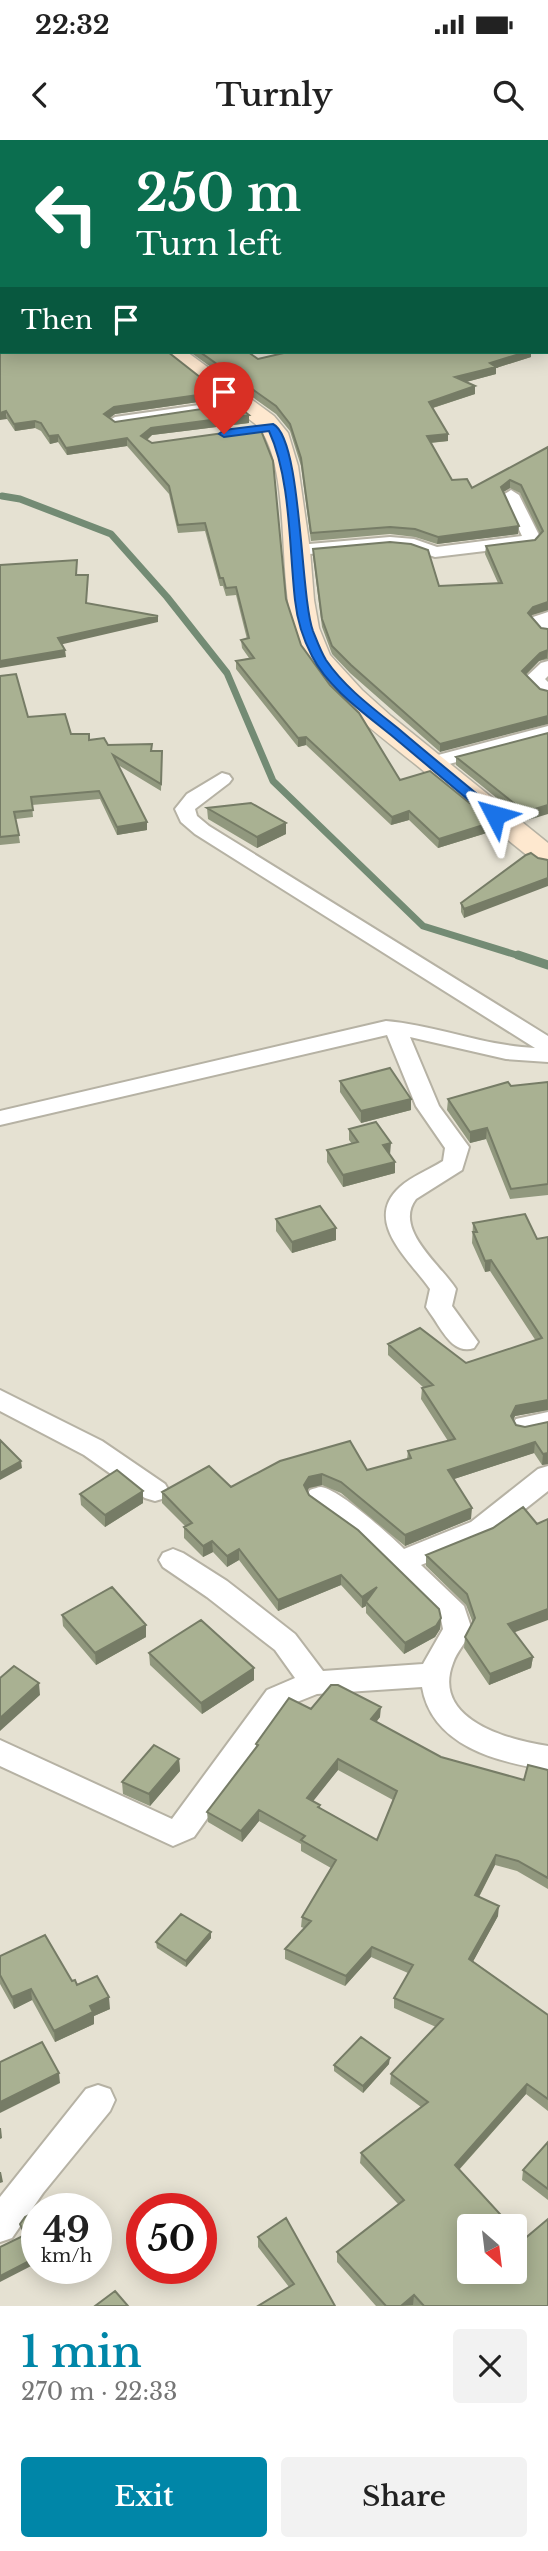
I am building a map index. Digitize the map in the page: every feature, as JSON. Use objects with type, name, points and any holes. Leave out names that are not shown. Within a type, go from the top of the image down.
[{"type":"main road","points":[[176,354],[273,427],[286,466],[306,628],[318,657],[352,696],[548,858]]},
{"type":"street","points":[[115,422],[241,404]]},
{"type":"street","points":[[246,431],[273,427]]},
{"type":"street","points":[[298,550],[390,542],[414,544],[435,552],[528,541],[531,537],[511,495]]},
{"type":"street","points":[[548,617],[539,621],[548,629]]},
{"type":"street","points":[[548,667],[533,679],[548,691]]},
{"type":"street","points":[[430,763],[548,732]]},
{"type":"street","points":[[222,779],[194,797],[185,809],[188,818],[202,830],[548,1046]]},
{"type":"street","points":[[0,1118],[202,1072],[341,1036],[396,1028],[493,1051],[527,1056],[548,1055]]},
{"type":"street","points":[[396,1028],[420,1094],[444,1134],[457,1147],[454,1165],[410,1191],[401,1199],[395,1217],[399,1230],[443,1289],[438,1304],[465,1342]]},
{"type":"street","points":[[0,1399],[93,1448],[155,1491]]},
{"type":"street","points":[[401,1561],[481,1529],[548,1476]]},
{"type":"street","points":[[320,1497],[369,1532],[401,1561],[448,1608],[458,1623],[458,1630],[437,1665],[435,1687],[439,1704],[461,1728],[480,1741],[503,1751],[548,1758]]},
{"type":"street","points":[[173,1560],[217,1589],[285,1642],[315,1684]]},
{"type":"street","points":[[0,1752],[173,1833],[183,1828],[277,1698],[315,1684],[436,1675]]},
{"type":"street","points":[[0,2226],[31,2182],[98,2100]]},
{"type":"building","points":[[0,354],[171,354],[219,392],[114,407],[104,414],[115,422],[235,404],[249,415],[151,428],[141,436],[152,443],[260,428],[273,461],[286,599],[301,645],[330,685],[359,713],[400,780],[430,771],[493,822],[439,839],[409,811],[392,817],[306,737],[298,738],[236,661],[254,658],[241,640],[249,638],[236,587],[226,588],[223,578],[220,578],[205,523],[178,525],[169,486],[127,438],[66,448],[58,435],[49,436],[41,423],[35,421],[14,424],[6,411],[0,413]]},
{"type":"building","points":[[203,354],[251,354],[258,359],[279,354],[519,354],[490,363],[496,367],[455,377],[475,386],[429,402],[448,434],[427,436],[452,480],[467,479],[472,488],[548,447],[548,602],[533,607],[528,613],[541,628],[548,629],[548,650],[540,653],[522,671],[540,689],[548,691],[548,716],[440,744],[332,646],[322,619],[313,549],[390,542],[411,544],[428,550],[439,586],[502,583],[486,546],[535,540],[543,531],[521,485],[510,480],[501,487],[519,526],[438,537],[415,529],[390,527],[311,533],[301,458],[290,424],[276,406]]},
{"type":"building","points":[[77,560],[76,575],[88,575],[86,603],[158,616],[58,638],[65,650],[0,661],[0,565]]},
{"type":"building","points":[[16,674],[28,717],[65,714],[71,734],[89,734],[89,740],[104,738],[108,745],[152,744],[151,751],[162,751],[161,784],[113,755],[147,822],[117,827],[99,791],[31,797],[33,810],[14,812],[19,835],[0,837],[0,676]]},
{"type":"building","points":[[548,733],[548,805],[525,812],[456,757]]},
{"type":"building","points":[[251,803],[286,823],[257,837],[207,808]]},
{"type":"building","points":[[531,853],[548,860],[548,878],[464,909],[461,903]]},
{"type":"building","points":[[390,1068],[411,1099],[361,1111],[340,1081]]},
{"type":"building","points":[[508,1082],[511,1086],[548,1082],[548,1184],[511,1189],[487,1128],[470,1132],[448,1099]]},
{"type":"building","points":[[376,1122],[391,1143],[383,1145],[395,1162],[343,1175],[327,1150],[358,1142],[349,1129]]},
{"type":"building","points":[[320,1206],[336,1228],[292,1242],[276,1219]]},
{"type":"building","points":[[525,1214],[537,1239],[548,1237],[548,1400],[516,1406],[511,1416],[516,1425],[525,1427],[548,1422],[548,1453],[543,1454],[535,1442],[448,1470],[472,1508],[405,1535],[341,1482],[322,1474],[309,1477],[304,1485],[309,1495],[358,1530],[439,1609],[441,1618],[436,1626],[405,1643],[366,1602],[377,1587],[362,1597],[341,1575],[278,1600],[239,1549],[227,1556],[212,1541],[203,1546],[184,1527],[192,1523],[162,1492],[209,1466],[231,1487],[280,1461],[350,1441],[367,1470],[411,1458],[408,1451],[455,1439],[422,1388],[433,1385],[388,1344],[420,1328],[466,1363],[542,1338],[491,1260],[485,1261],[473,1232],[477,1232],[473,1223]]},
{"type":"building","points":[[0,1440],[21,1461],[0,1473]]},
{"type":"building","points":[[117,1470],[143,1491],[105,1515],[80,1494]]},
{"type":"building","points":[[523,1507],[537,1524],[548,1519],[548,1609],[508,1624],[533,1657],[490,1674],[465,1637],[475,1618],[467,1594],[426,1555],[493,1528]]},
{"type":"building","points":[[112,1587],[146,1625],[95,1653],[62,1615]]},
{"type":"building","points":[[201,1620],[254,1668],[201,1703],[149,1653]]},
{"type":"building","points":[[14,1666],[39,1683],[0,1718],[0,1678]]},
{"type":"building","points":[[331,1685],[338,1685],[381,1707],[371,1719],[441,1757],[524,1780],[528,1765],[548,1770],[548,1878],[518,1861],[496,1855],[475,1895],[499,1906],[469,1959],[548,2015],[548,2099],[527,2084],[455,2165],[500,2214],[457,2214],[457,2284],[527,2284],[527,2237],[548,2219],[548,2306],[424,2306],[414,2295],[401,2306],[386,2306],[337,2252],[404,2200],[361,2153],[428,2102],[391,2074],[443,2019],[394,1998],[413,1965],[372,1947],[346,1976],[285,1949],[311,1921],[302,1917],[336,1860],[301,1840],[305,1836],[259,1810],[241,1831],[207,1812],[258,1745],[256,1744],[289,1698],[311,1709]],"holes":[[[338,1759],[397,1791],[377,1840],[307,1798]]]},
{"type":"building","points":[[154,1745],[179,1759],[149,1794],[122,1782]]},
{"type":"building","points":[[181,1914],[211,1932],[186,1961],[156,1942]]},
{"type":"building","points":[[45,1935],[72,1981],[75,1980],[77,1985],[97,1976],[109,1997],[90,2006],[93,2012],[54,2031],[31,1989],[12,1997],[0,1975],[0,1956]]},
{"type":"building","points":[[361,2037],[390,2058],[363,2086],[334,2065]]},
{"type":"building","points":[[42,2042],[59,2073],[0,2102],[0,2062]]},
{"type":"building","points":[[548,2142],[548,2189],[523,2170]]},
{"type":"building","points":[[286,2218],[335,2306],[258,2306],[294,2284],[258,2237]]},
{"type":"building","points":[[21,2237],[21,2265],[0,2276],[0,2247]]},
{"type":"building","points":[[115,2291],[128,2306],[95,2306]]},
{"type":"waterway","points":[[0,496],[14,498]]},
{"type":"waterway","points":[[2,496],[14,498]]},
{"type":"waterway","points":[[14,498],[111,534],[167,597],[227,673],[273,781],[423,926],[523,957]]},
{"type":"waterway","points":[[518,955],[548,965]]},
{"type":"route","points":[[224,434],[273,427],[282,447],[298,550],[301,600],[306,628],[318,657],[366,709],[495,815]]}]
